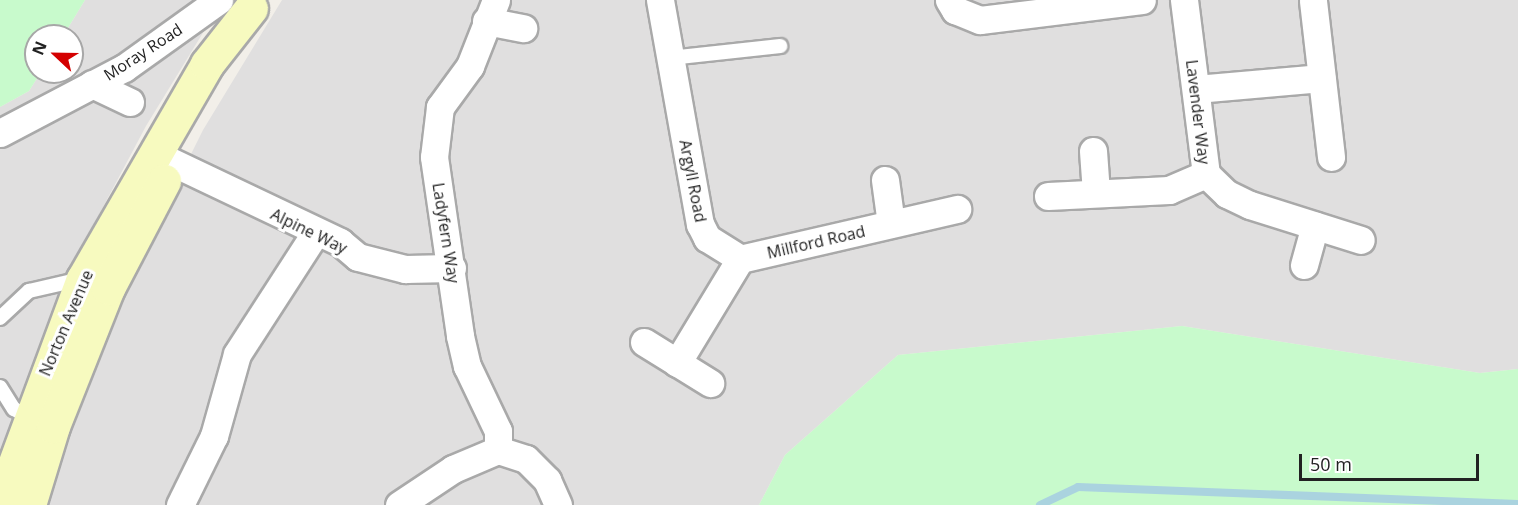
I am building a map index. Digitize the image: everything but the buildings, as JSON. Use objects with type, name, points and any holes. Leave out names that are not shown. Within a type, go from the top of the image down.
[{"type":"street","name":"Moray Road","points":[[0,133],[124,68],[219,0]]},
{"type":"street","name":"Argyll Road","points":[[660,0],[700,224],[707,238],[740,259]]},
{"type":"street","points":[[948,0],[954,10],[980,20],[1142,0]]},
{"type":"street","name":"Lavender Way","points":[[1184,0],[1206,174],[1227,194],[1361,240]]},
{"type":"street","points":[[1313,1],[1331,157]]},
{"type":"street","name":"Norton Avenue","points":[[0,503],[41,422],[95,283],[164,159],[230,62],[253,4]]},
{"type":"street","name":"Ladyfern Way","points":[[498,450],[498,431],[467,366],[434,157],[440,107],[470,66],[491,10],[523,28]]},
{"type":"street","points":[[1196,89],[1322,78]]},
{"type":"street","points":[[93,84],[130,102]]},
{"type":"street","points":[[1093,151],[1096,193]]},
{"type":"street","name":"Alpine Way","points":[[164,159],[383,265],[452,268]]},
{"type":"street","points":[[1048,196],[1169,190],[1206,174]]},
{"type":"street","points":[[885,180],[891,224]]},
{"type":"street","name":"Millford Road","points":[[740,259],[957,209]]},
{"type":"street","points":[[1304,265],[1315,225]]},
{"type":"street","points":[[180,505],[214,436],[237,354],[316,232]]},
{"type":"street","points":[[677,363],[740,259]]},
{"type":"street","points":[[644,342],[710,383]]},
{"type":"street","name":"Norton Avenue","points":[[29,505],[41,422]]},
{"type":"street","points":[[399,505],[453,469],[498,450],[526,459],[547,480],[558,505]]},
{"type":"lane","points":[[670,58],[780,46]]},
{"type":"lane","points":[[0,318],[29,291],[95,283]]},
{"type":"lane","points":[[0,387],[14,409],[41,422]]},
{"type":"shaded area","points":[[85,0],[223,0],[146,126],[68,273],[0,462],[0,107],[29,91],[33,84],[84,84],[84,24],[70,24]]},
{"type":"shaded area","points":[[282,0],[1518,0],[1518,369],[1480,373],[1182,326],[898,355],[785,455],[759,505],[43,505],[120,297],[203,130]]},
{"type":"green space","points":[[0,0],[85,0],[70,24],[24,24],[24,84],[33,84],[29,91],[0,107]]},
{"type":"green space","points":[[1182,326],[1480,373],[1518,369],[1518,505],[759,505],[785,455],[898,355]]},
{"type":"waterway","points":[[1040,505],[1078,487],[1518,504]]}]
